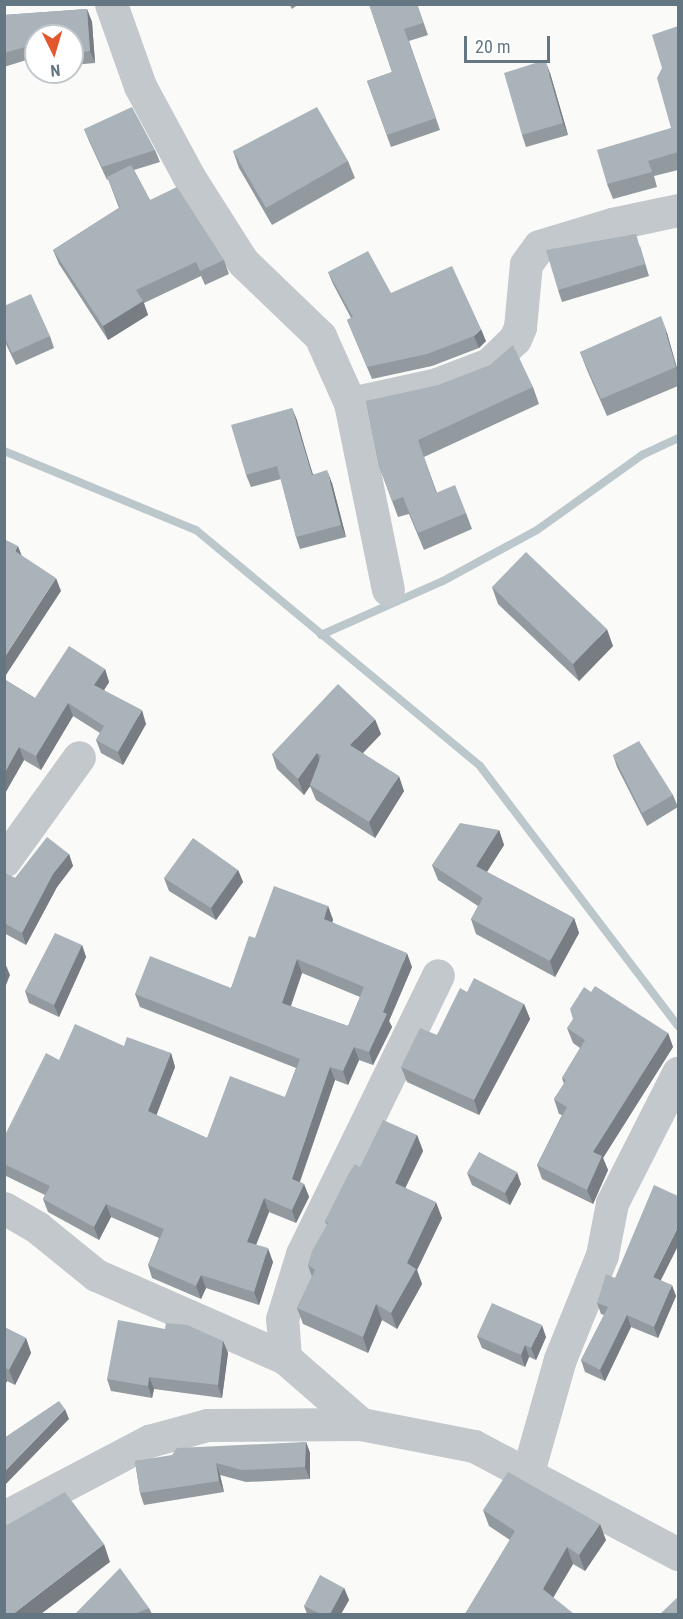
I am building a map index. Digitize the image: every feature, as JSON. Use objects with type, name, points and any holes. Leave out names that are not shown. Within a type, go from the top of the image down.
[{"type":"street","points":[[111,4],[140,86],[189,177],[243,262],[320,336],[350,403],[388,589]]},
{"type":"street","points":[[350,403],[437,384],[489,364],[515,339],[520,327],[526,264],[539,246],[612,224],[678,210]]},
{"type":"street","points":[[4,861],[79,757]]},
{"type":"street","points":[[285,1358],[282,1319],[302,1254],[438,975]]},
{"type":"street","points":[[528,1472],[560,1359],[602,1255],[612,1203],[678,1073]]},
{"type":"street","points":[[4,1208],[38,1228],[96,1275],[285,1358],[361,1424]]},
{"type":"street","points":[[4,1517],[149,1441],[207,1425],[361,1424],[474,1446],[528,1472],[678,1554]]},
{"type":"building","points":[[369,4],[417,4],[423,23],[404,29],[436,118],[387,135],[367,81],[392,72]]},
{"type":"building","points":[[87,9],[90,51],[84,52],[84,24],[24,24],[24,47],[4,53],[4,15]]},
{"type":"building","points":[[678,26],[678,152],[648,161],[652,172],[607,184],[597,150],[671,128],[657,78],[662,68],[652,35]]},
{"type":"building","points":[[545,60],[563,123],[522,135],[504,73]]},
{"type":"building","points":[[132,107],[155,150],[102,167],[84,129]]},
{"type":"building","points":[[317,107],[348,161],[266,208],[233,151]]},
{"type":"building","points":[[131,165],[150,200],[177,187],[224,260],[200,271],[196,262],[136,290],[143,301],[103,326],[53,250],[120,207],[107,177]]},
{"type":"building","points":[[636,234],[645,264],[558,290],[546,250]]},
{"type":"building","points":[[368,251],[391,293],[452,266],[481,329],[474,336],[427,354],[367,367],[347,320],[353,317],[328,272]]},
{"type":"building","points":[[31,294],[50,336],[12,353],[4,337],[4,306]]},
{"type":"building","points":[[661,316],[676,367],[601,399],[580,352]]},
{"type":"building","points":[[513,345],[533,387],[418,440],[436,493],[455,485],[466,513],[418,533],[403,497],[392,501],[379,466],[366,401],[438,385],[490,365]]},
{"type":"building","points":[[292,408],[312,475],[327,470],[341,525],[296,537],[277,466],[246,475],[231,425]]},
{"type":"building","points":[[4,539],[18,546],[15,551],[56,578],[4,658]]},
{"type":"building","points":[[526,552],[607,629],[573,664],[492,587]]},
{"type":"building","points":[[69,646],[105,669],[94,685],[142,710],[118,752],[96,740],[104,726],[68,703],[36,756],[19,747],[4,774],[4,679],[35,698]]},
{"type":"building","points":[[338,684],[375,719],[350,745],[399,776],[369,822],[310,785],[321,756],[317,753],[298,779],[272,754]]},
{"type":"building","points":[[639,741],[673,795],[642,813],[613,755]]},
{"type":"building","points":[[460,823],[499,830],[476,866],[574,918],[550,961],[471,919],[483,898],[432,865]]},
{"type":"building","points":[[47,837],[69,854],[53,874],[22,933],[4,923],[4,873],[15,878]]},
{"type":"building","points":[[193,838],[238,870],[211,908],[164,878]]},
{"type":"building","points":[[274,886],[328,906],[324,919],[407,953],[383,1012],[387,1014],[369,1052],[354,1047],[343,1071],[330,1067],[292,1179],[304,1184],[292,1210],[264,1198],[247,1242],[268,1248],[254,1292],[201,1275],[196,1286],[148,1265],[164,1229],[106,1204],[94,1227],[43,1199],[50,1186],[4,1164],[4,1137],[46,1053],[59,1060],[75,1024],[124,1046],[127,1037],[171,1053],[148,1111],[207,1138],[230,1076],[285,1097],[300,1059],[135,994],[150,956],[231,988],[249,936],[255,938]],"holes":[[[297,959],[364,987],[348,1026],[282,1003]]]},
{"type":"building","points":[[55,933],[82,945],[54,1005],[25,991]]},
{"type":"building","points":[[474,978],[524,1004],[474,1100],[401,1067],[420,1028],[437,1035],[460,988],[467,992]]},
{"type":"building","points":[[595,986],[668,1033],[593,1152],[602,1156],[587,1190],[537,1165],[567,1107],[554,1099],[566,1080],[562,1078],[585,1040],[567,1028],[573,1019],[570,1009],[584,987],[591,992]]},
{"type":"building","points":[[383,1120],[417,1135],[395,1183],[436,1202],[407,1263],[416,1269],[391,1313],[376,1304],[363,1337],[297,1308],[315,1270],[308,1265],[312,1251],[328,1223],[325,1221],[349,1173],[355,1164],[360,1167]]},
{"type":"building","points":[[479,1152],[517,1172],[505,1193],[467,1173]]},
{"type":"building","points":[[654,1185],[678,1196],[678,1227],[653,1277],[672,1285],[654,1327],[627,1315],[600,1370],[581,1360],[608,1307],[597,1303],[606,1274],[615,1278]]},
{"type":"building","points":[[492,1303],[542,1325],[531,1348],[525,1345],[521,1355],[477,1336]]},
{"type":"building","points":[[118,1320],[165,1329],[166,1323],[187,1325],[223,1341],[218,1385],[149,1377],[148,1386],[107,1379]]},
{"type":"building","points":[[4,1327],[26,1338],[9,1370],[4,1367]]},
{"type":"building","points":[[59,1401],[65,1409],[4,1472],[4,1438]]},
{"type":"building","points":[[306,1442],[305,1467],[242,1470],[216,1463],[219,1481],[140,1493],[135,1461],[172,1455],[177,1448]]},
{"type":"building","points":[[508,1472],[600,1524],[579,1555],[567,1547],[543,1589],[574,1614],[465,1614],[515,1531],[483,1510]]},
{"type":"building","points":[[65,1492],[104,1544],[13,1614],[4,1614],[4,1524],[7,1525]]},
{"type":"building","points":[[120,1568],[149,1608],[135,1614],[75,1614]]},
{"type":"building","points":[[320,1575],[344,1588],[330,1614],[321,1614],[304,1606]]},
{"type":"building","points":[[678,1597],[678,1614],[660,1614]]},
{"type":"waterway","points":[[321,635],[443,581],[537,530],[642,455],[678,438]]},
{"type":"waterway","points":[[4,451],[196,530],[480,766],[678,1026]]}]
